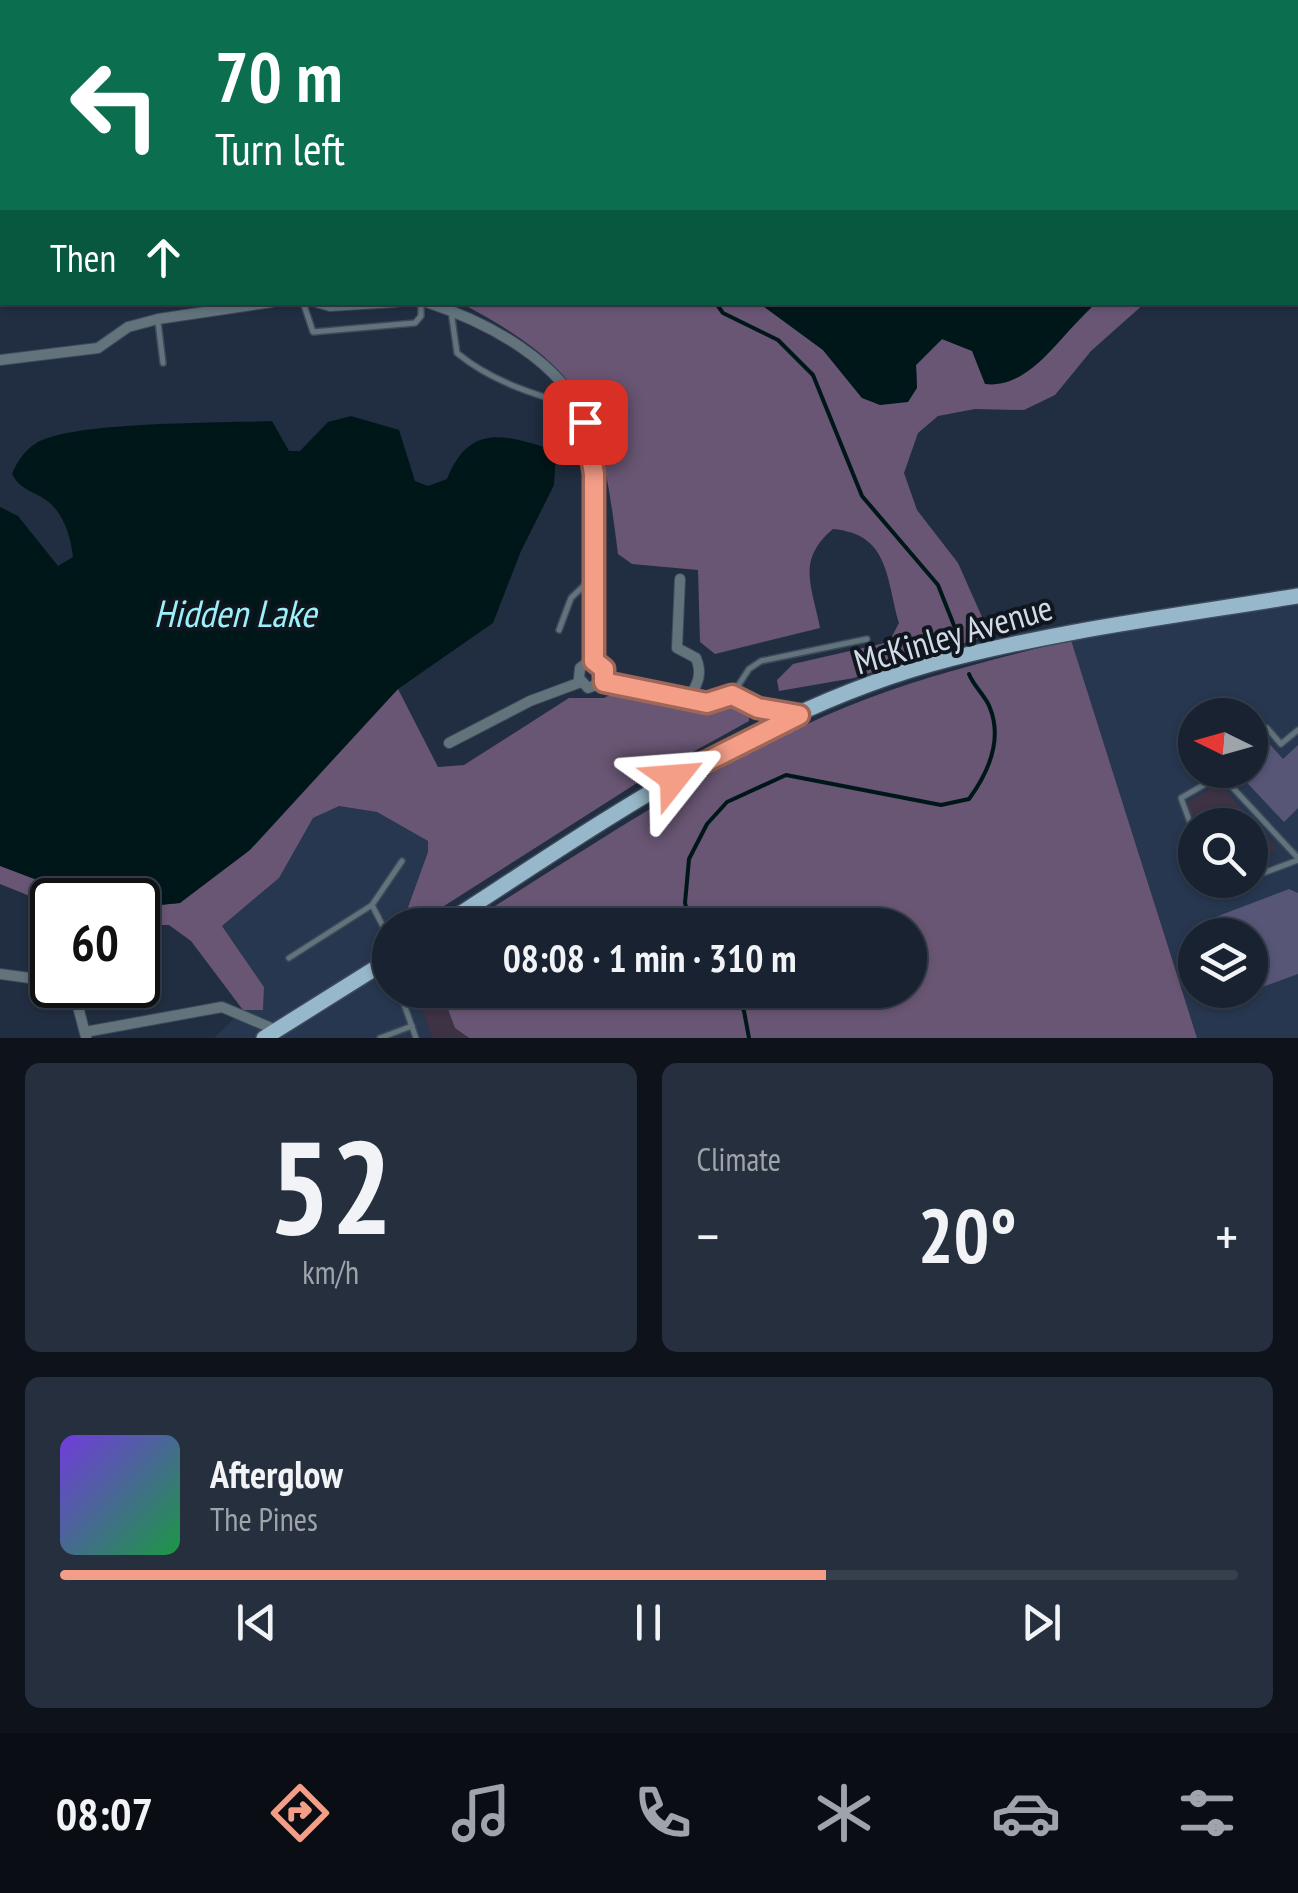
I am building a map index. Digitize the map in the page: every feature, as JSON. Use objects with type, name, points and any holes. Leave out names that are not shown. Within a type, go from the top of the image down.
[{"type":"main road","name":"McKinley Avenue","points":[[470,908],[674,778],[799,715],[929,665],[1073,631],[1298,596]]},
{"type":"main road","points":[[278,1033],[372,975]]},
{"type":"street","points":[[0,360],[98,348],[128,327],[252,305]]},
{"type":"street","points":[[434,305],[451,310],[532,357],[556,378],[579,407],[590,440],[594,474],[594,661],[604,669],[604,682]]},
{"type":"street","points":[[581,682],[592,689],[604,682],[689,699],[700,679],[700,667],[696,658],[677,648],[680,580]]},
{"type":"street","points":[[581,682],[580,668],[594,661]]},
{"type":"street","points":[[450,743],[530,701],[581,682]]},
{"type":"street","points":[[0,974],[30,978]]},
{"type":"street","points":[[78,1008],[86,1035],[222,1007],[278,1033]]},
{"type":"lane","points":[[304,305],[314,332],[416,323],[423,305]]},
{"type":"lane","points":[[451,310],[457,353],[467,361],[506,383],[579,407]]},
{"type":"lane","points":[[158,319],[163,363]]},
{"type":"lane","points":[[560,630],[571,598],[592,578]]},
{"type":"lane","points":[[689,699],[707,703],[732,695],[749,669],[761,661],[867,639]]},
{"type":"lane","points":[[732,695],[758,708],[799,715]]},
{"type":"lane","points":[[1268,729],[1281,744],[1298,730]]},
{"type":"lane","points":[[1184,808],[1180,798],[1197,788]]},
{"type":"lane","points":[[1238,788],[1298,859],[1268,871]]},
{"type":"lane","points":[[289,958],[372,905],[402,861]]},
{"type":"lane","points":[[406,1008],[416,1038]]},
{"type":"lane","points":[[380,1038],[412,1026]]},
{"type":"shaded area","points":[[465,305],[762,305],[823,350],[862,398],[917,388],[916,365],[942,339],[973,351],[985,383],[1054,346],[1094,305],[1143,305],[1091,351],[1055,395],[1024,410],[975,409],[938,416],[918,433],[904,473],[917,510],[958,563],[990,635],[854,678],[779,691],[777,680],[793,664],[889,642],[899,623],[887,574],[875,549],[865,539],[833,529],[821,540],[811,563],[811,586],[820,628],[715,654],[700,642],[698,570],[632,564],[618,554],[604,465],[582,402],[563,376],[505,328]]},
{"type":"shaded area","points":[[1298,594],[1298,1038],[1197,1038],[1188,1008],[1268,1008],[1268,918],[1178,918],[1178,978],[1071,640]]},
{"type":"shaded area","points":[[1071,640],[1178,978],[1178,1008],[1188,1008],[1197,1038],[469,1038],[455,1028],[448,1008],[927,1008],[927,908],[491,908],[747,754],[846,707],[957,669]]},
{"type":"shaded area","points":[[625,687],[749,711],[749,721],[637,783],[441,908],[408,907],[428,852],[428,841],[377,812],[339,806],[313,818],[279,878],[222,926],[264,987],[263,1010],[243,1010],[191,941],[169,925],[160,925],[160,905],[180,903],[398,689],[438,767],[464,765],[569,698],[604,698]]},
{"type":"shaded area","points":[[1211,788],[1223,788],[1241,808],[1189,808],[1187,803]]},
{"type":"shaded area","points":[[338,806],[377,812],[428,841],[410,908],[372,908],[372,1008],[421,1008],[432,1038],[214,1038],[243,1010],[263,1010],[264,987],[222,926],[279,878],[313,818]]},
{"type":"shaded area","points":[[1268,839],[1277,849],[1268,853]]},
{"type":"shaded area","points":[[0,866],[32,878],[30,896],[0,884]]},
{"type":"shaded area","points":[[421,1008],[448,1008],[455,1027],[469,1038],[432,1038]]},
{"type":"water","points":[[762,305],[1094,305],[1032,368],[1002,383],[985,384],[972,351],[942,339],[916,365],[917,388],[908,402],[880,405],[862,398],[823,350]]},
{"type":"water","name":"Hidden Lake","points":[[351,416],[399,430],[415,481],[428,486],[447,479],[456,461],[478,441],[506,438],[556,451],[554,485],[521,551],[493,623],[398,689],[250,850],[180,903],[160,905],[160,878],[32,878],[0,866],[0,507],[18,516],[58,566],[73,557],[56,509],[12,474],[21,457],[52,436],[79,431],[272,421],[289,451],[300,451],[328,422]]},
{"type":"building","points":[[1268,742],[1283,759],[1298,745],[1298,808],[1284,822],[1252,788],[1268,788]]},
{"type":"building","points":[[1289,889],[1298,893],[1298,974],[1268,985],[1268,918],[1213,918]]},
{"type":"waterway","points":[[717,305],[723,313],[778,340],[813,375],[862,496],[938,585],[959,638]]},
{"type":"waterway","points":[[686,908],[689,859],[707,824],[727,802],[786,775],[941,805],[969,799],[987,767],[995,732],[988,704],[969,674]]},
{"type":"waterway","points":[[742,1008],[749,1038]]},
{"type":"route","points":[[585,422],[594,474],[594,661],[606,673],[604,682],[707,703],[732,695],[758,708],[799,715],[674,778]]}]
